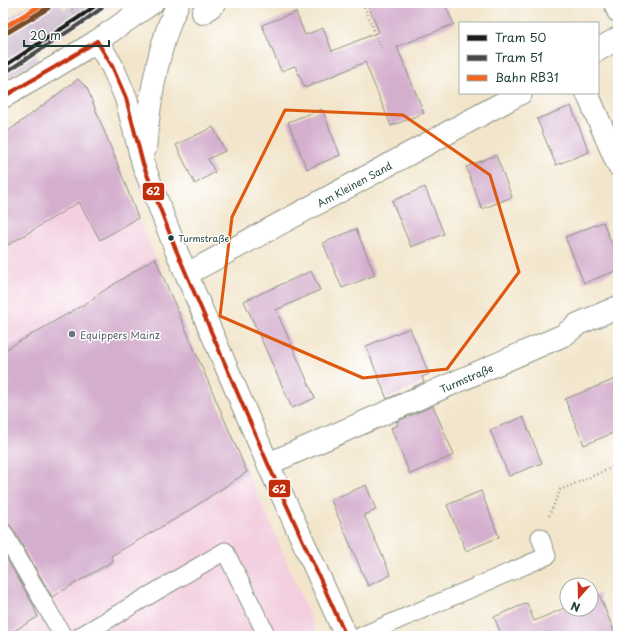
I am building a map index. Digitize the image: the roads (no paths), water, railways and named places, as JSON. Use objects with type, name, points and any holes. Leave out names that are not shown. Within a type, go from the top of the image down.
[{"type":"street","points":[[3,97],[97,41],[152,3]]},
{"type":"street","points":[[143,164],[146,126],[152,90],[167,33],[178,3]]},
{"type":"street","points":[[615,3],[618,11]]},
{"type":"street","points":[[599,49],[618,38]]},
{"type":"street","points":[[97,41],[112,66],[126,98],[143,164],[176,250],[268,464],[346,636]]},
{"type":"street","name":"Am Kleinen Sand","points":[[187,274],[519,94]]},
{"type":"street","points":[[587,94],[618,165]]},
{"type":"street","name":"Turmstraße","points":[[268,464],[564,335],[578,324],[618,307]]},
{"type":"lane","points":[[3,532],[62,636]]},
{"type":"lane","points":[[361,636],[548,556],[540,538]]},
{"type":"lane","points":[[80,636],[225,551],[267,636]]},
{"type":"tram line","name":"50","points":[[3,67],[99,3]]},
{"type":"tram line","name":"51","points":[[6,72],[102,8]]},
{"type":"rail line","name":"RB31","points":[[3,28],[45,3]]},
{"type":"place","name":"Turmstraße","points":[[171,238]]},
{"type":"place","name":"Equippers Mainz","points":[[72,334]]}]
